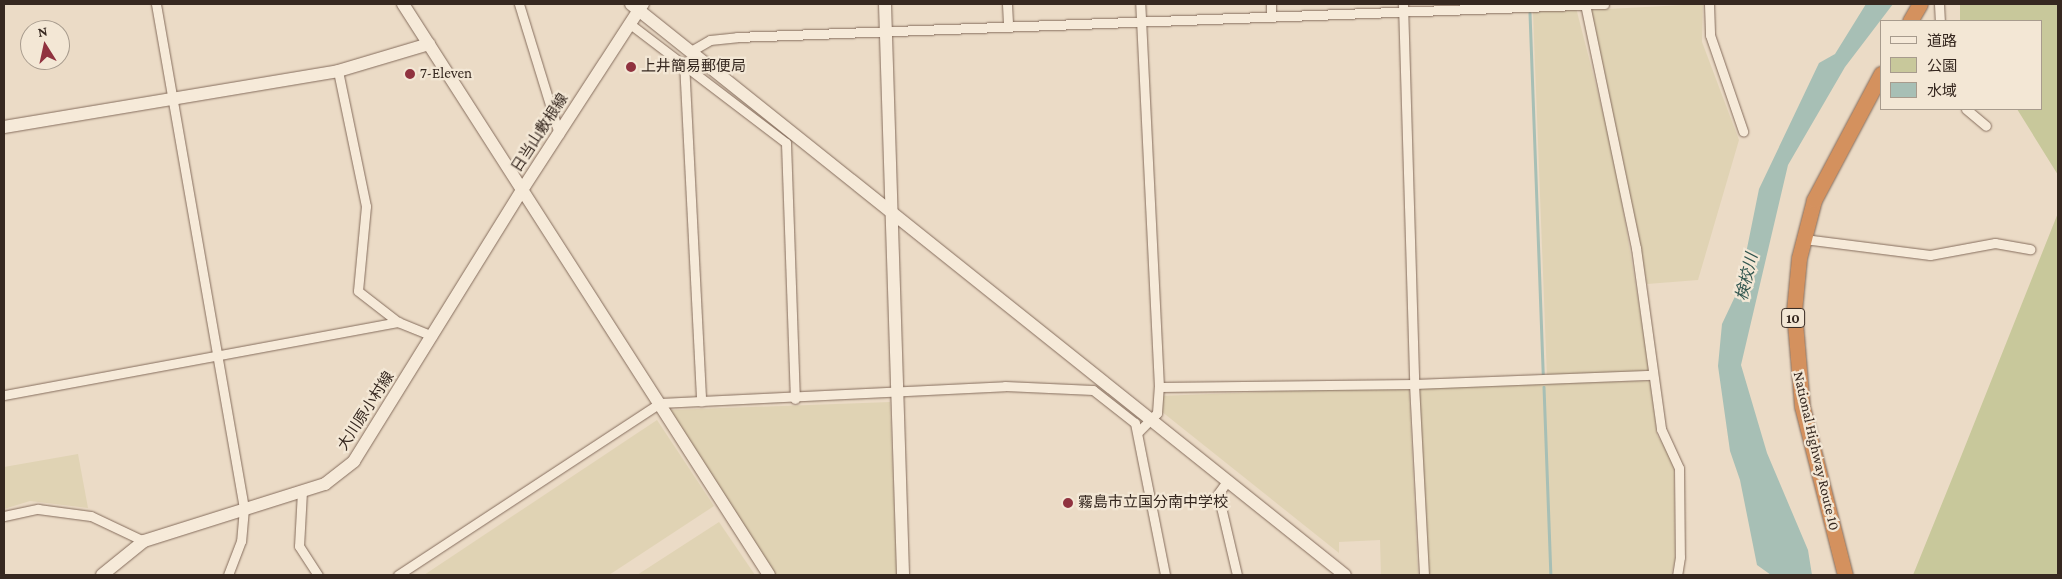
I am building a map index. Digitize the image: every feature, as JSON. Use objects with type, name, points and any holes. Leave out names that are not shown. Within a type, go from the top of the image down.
[{"type":"highway","points":[[1911,20],[1920,4]]},
{"type":"highway","name":"National Highway Route 10","points":[[1845,575],[1797,373],[1794,311],[1804,239],[1826,172],[1880,76]]},
{"type":"main road","name":"日当山敷根線","points":[[404,4],[522,190],[630,24],[638,6]]},
{"type":"main road","points":[[885,4],[902,575]]},
{"type":"main road","points":[[638,6],[691,51],[1345,575]]},
{"type":"main road","points":[[4,127],[338,71],[429,44]]},
{"type":"main road","points":[[522,190],[769,575]]},
{"type":"main road","name":"大川原小村線","points":[[102,575],[144,541],[325,484],[354,461],[522,190]]},
{"type":"street","points":[[156,4],[219,353],[244,508],[241,541],[228,575]]},
{"type":"street","points":[[519,4],[559,134]]},
{"type":"street","points":[[1007,4],[1008,26]]},
{"type":"street","points":[[1138,432],[1157,413],[1159,387],[1140,4]]},
{"type":"street","points":[[1271,4],[1271,16]]},
{"type":"street","points":[[1585,4],[1636,248],[1661,429],[1679,468],[1680,557],[1677,575]]},
{"type":"street","points":[[691,51],[718,39],[1271,16],[1403,8],[1604,4]]},
{"type":"street","points":[[1709,4],[1710,35],[1742,131]]},
{"type":"street","points":[[1939,4],[1940,20]]},
{"type":"street","points":[[1403,8],[1414,384],[1424,575]]},
{"type":"street","points":[[630,24],[684,62],[786,143],[795,399]]},
{"type":"street","points":[[684,62],[701,402]]},
{"type":"street","points":[[338,71],[366,202],[358,291],[398,322],[432,336]]},
{"type":"street","points":[[1967,110],[1986,126]]},
{"type":"street","points":[[1804,239],[1930,255],[1995,242],[2030,249]]},
{"type":"street","points":[[4,395],[149,371],[219,353],[398,322]]},
{"type":"street","points":[[1159,387],[1414,384],[1653,375]]},
{"type":"street","points":[[398,575],[660,403],[795,399],[897,390],[1005,386],[1093,390],[1135,423],[1165,575]]},
{"type":"street","points":[[1228,480],[1218,494],[1237,575]]},
{"type":"street","points":[[302,491],[299,546],[318,575]]},
{"type":"street","points":[[4,516],[38,509],[91,516],[144,541]]},
{"type":"shaded area","points":[[1703,4],[1702,42],[1739,140],[1698,280],[1647,284],[1588,10]]},
{"type":"shaded area","points":[[1576,8],[1614,155],[1650,372],[1547,377],[1533,12]]},
{"type":"shaded area","points":[[1650,381],[1657,435],[1673,459],[1675,560],[1671,575],[1425,575],[1419,386]]},
{"type":"shaded area","points":[[1409,386],[1418,575],[1381,575],[1380,540],[1339,542],[1339,553],[1161,411],[1160,396]]},
{"type":"shaded area","points":[[890,402],[897,575],[776,575],[670,410]]},
{"type":"shaded area","points":[[657,420],[714,506],[609,575],[424,575]]},
{"type":"shaded area","points":[[78,454],[88,508],[30,501],[4,509],[4,467]]},
{"type":"shaded area","points":[[719,522],[755,575],[637,575]]},
{"type":"green space","points":[[1960,4],[2058,4],[2058,175],[2018,110],[2042,110],[2042,20],[1960,20]]},
{"type":"green space","points":[[2058,213],[2058,575],[1913,575],[1960,459]]},
{"type":"water","name":"検校川","points":[[1866,4],[1893,4],[1845,67],[1788,165],[1741,365],[1767,453],[1808,550],[1812,575],[1771,575],[1757,565],[1740,480],[1730,451],[1718,366],[1722,324],[1739,288],[1759,189],[1819,63],[1835,54]]},
{"type":"waterway","points":[[1530,13],[1543,376]]},
{"type":"waterway","points":[[1544,387],[1551,575]]},
{"type":"place","name":"上井簡易郵便局","points":[[631,67]]},
{"type":"place","name":"7-Eleven","points":[[410,74]]},
{"type":"place","name":"霧島市立国分南中学校","points":[[1068,503]]}]
